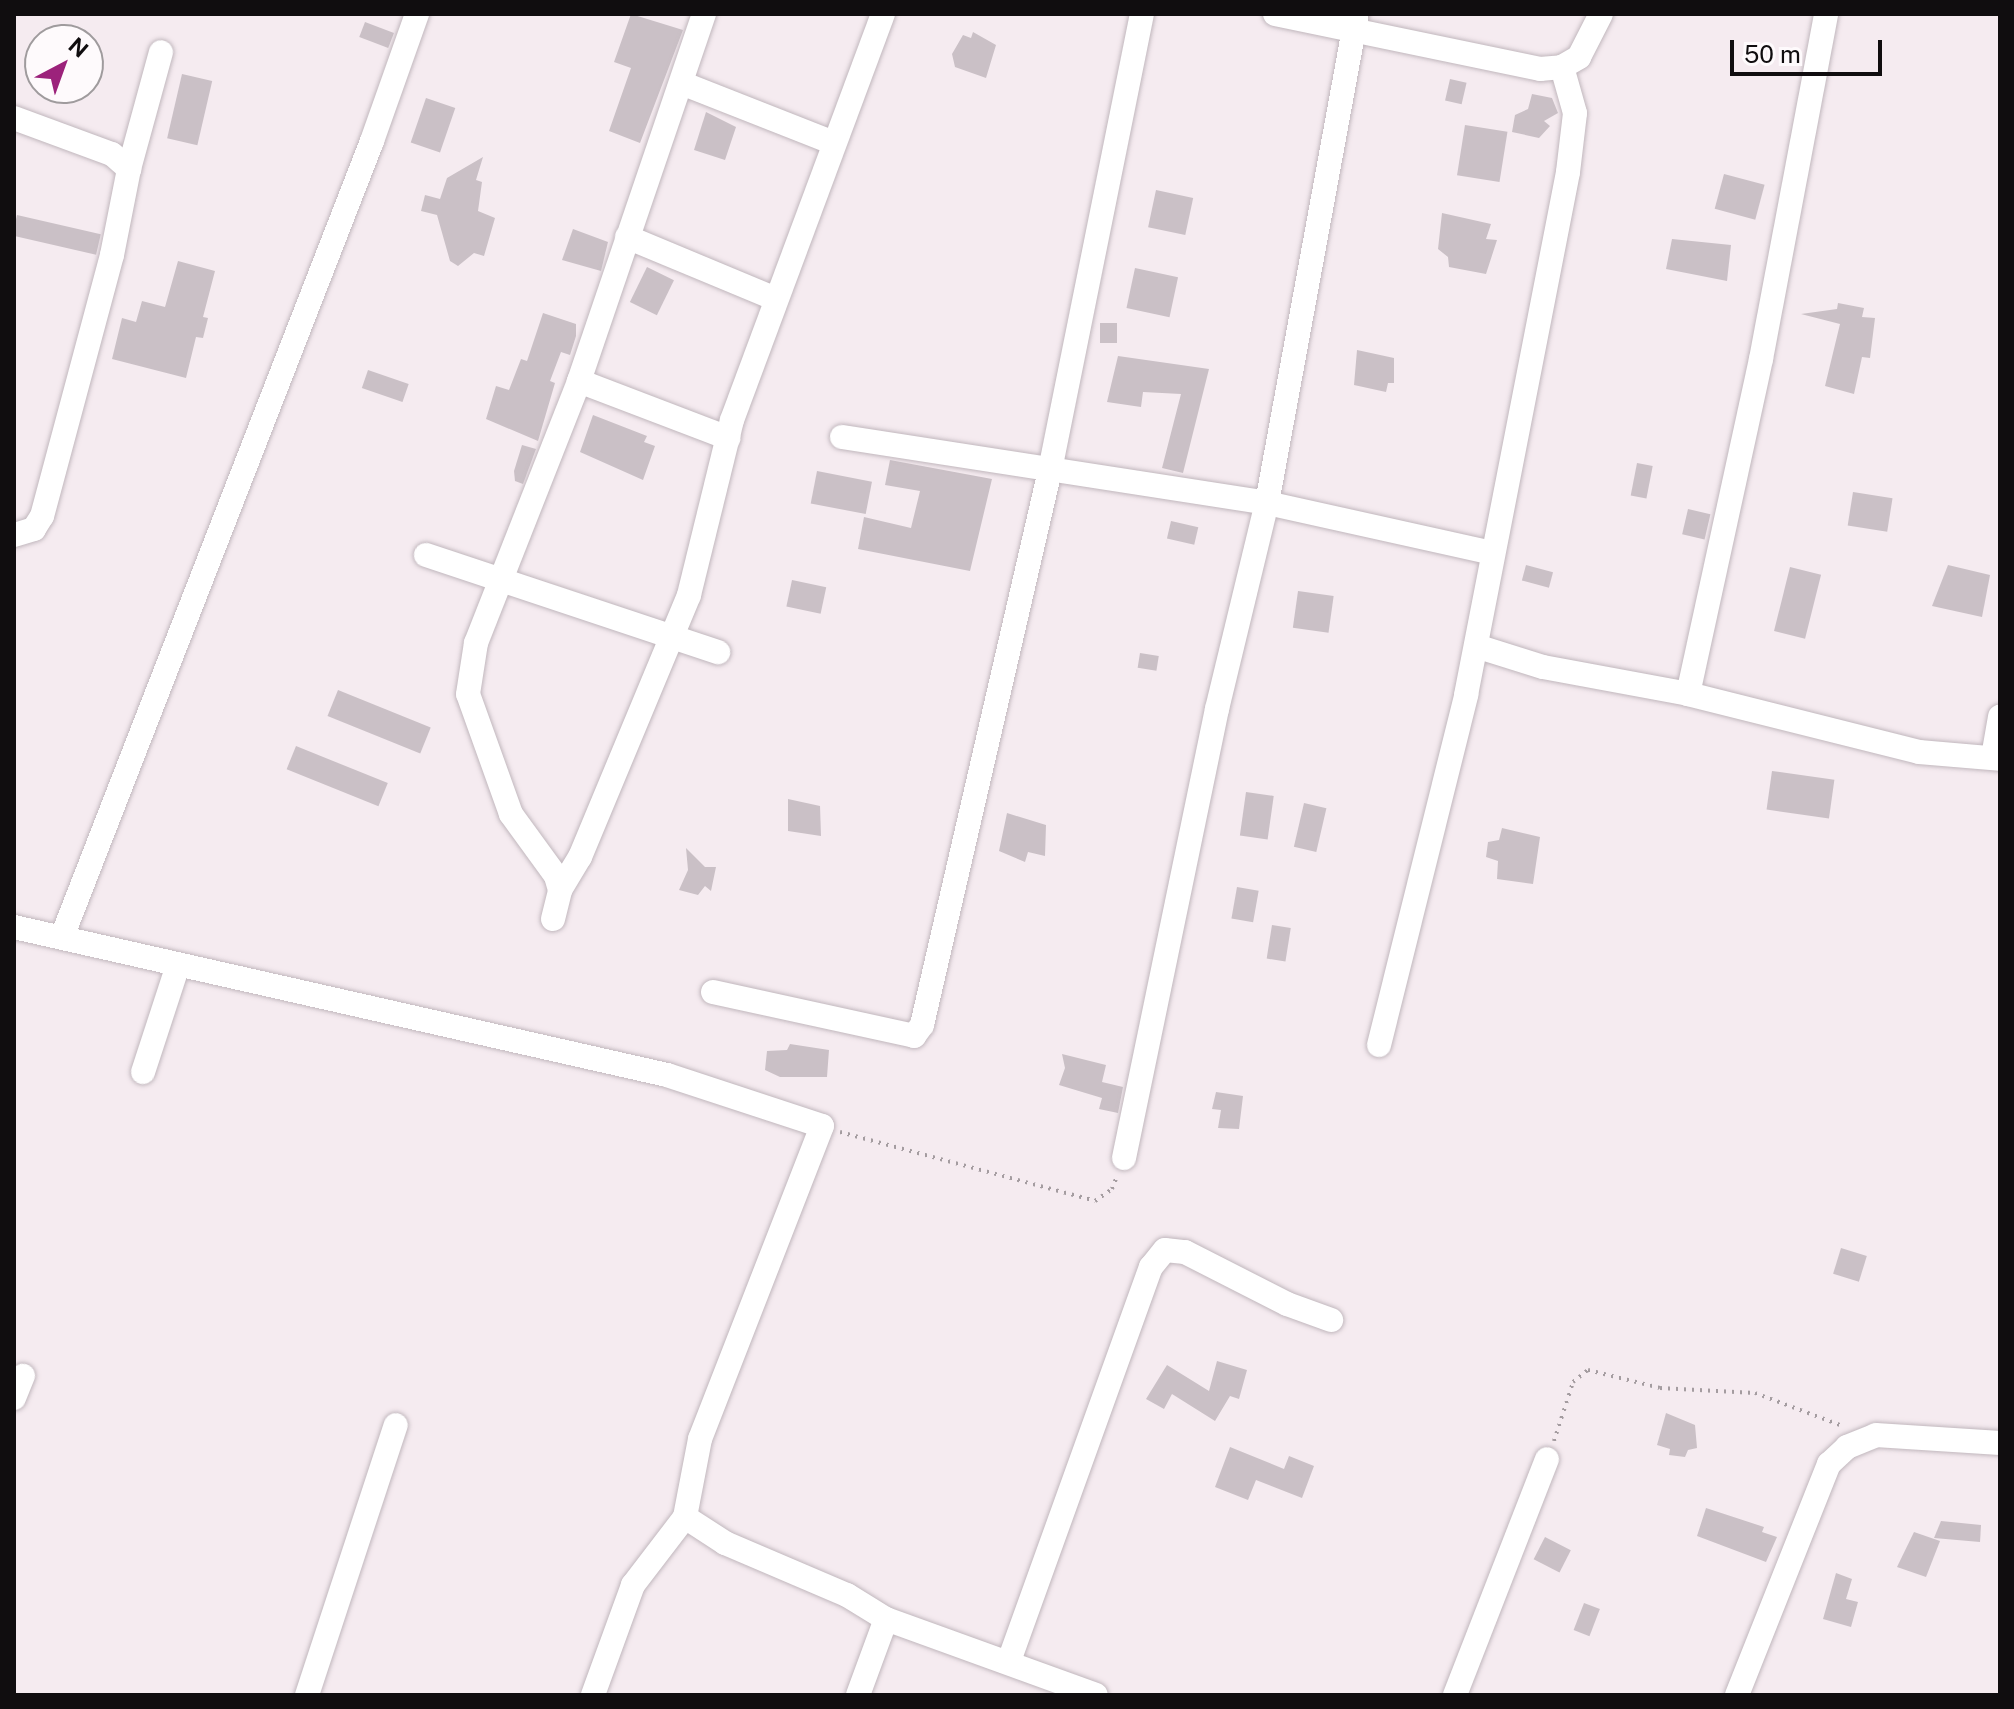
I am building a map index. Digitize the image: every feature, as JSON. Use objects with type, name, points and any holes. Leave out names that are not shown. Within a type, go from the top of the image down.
[{"type":"street","points":[[62,937],[372,141],[417,14]]},
{"type":"street","points":[[560,890],[556,876],[511,814],[468,694],[476,643],[579,381],[627,237],[684,84],[704,14]]},
{"type":"street","points":[[553,919],[560,890],[580,857],[689,595],[728,438],[776,299],[883,14]]},
{"type":"street","points":[[713,992],[914,1036],[922,1025],[1050,470],[1142,14]]},
{"type":"street","points":[[1275,14],[1355,22],[1503,63],[1562,67],[1590,41],[1601,14]]},
{"type":"street","points":[[1688,694],[1761,359],[1826,14]]},
{"type":"street","points":[[1124,1158],[1217,709],[1267,503],[1355,22]]},
{"type":"street","points":[[14,535],[34,529],[42,516],[112,255],[129,169],[161,52]]},
{"type":"street","points":[[1379,1045],[1476,646],[1568,172],[1575,113],[1562,67]]},
{"type":"street","points":[[684,84],[834,143]]},
{"type":"street","points":[[14,118],[112,154],[129,169]]},
{"type":"street","points":[[627,237],[776,299]]},
{"type":"street","points":[[579,381],[728,438]]},
{"type":"street","points":[[842,437],[1267,503],[1492,553]]},
{"type":"street","points":[[426,555],[718,652]]},
{"type":"street","points":[[1476,646],[1543,667],[1688,694],[1919,752],[1996,758],[2000,717]]},
{"type":"street","points":[[14,927],[667,1075],[822,1126],[700,1439],[685,1517],[633,1585],[593,1695]]},
{"type":"street","points":[[143,1072],[178,965]]},
{"type":"street","points":[[1009,1661],[1151,1267],[1165,1250],[1185,1252],[1287,1304],[1331,1320]]},
{"type":"street","points":[[307,1695],[396,1425]]},
{"type":"street","points":[[1737,1695],[1829,1464],[1847,1447],[1876,1435],[2000,1443]]},
{"type":"street","points":[[1455,1695],[1547,1459]]},
{"type":"street","points":[[685,1517],[725,1543],[847,1595],[886,1619],[1096,1695]]},
{"type":"street","points":[[858,1695],[886,1619]]},
{"type":"path","points":[[822,1126],[1095,1201],[1112,1189],[1124,1158]]},
{"type":"path","points":[[1547,1459],[1573,1382],[1588,1370],[1660,1388],[1755,1393],[1876,1435]]},
{"type":"building","points":[[631,14],[683,30],[640,143],[609,131],[631,68],[614,62]]},
{"type":"building","points":[[365,22],[394,33],[388,48],[359,37]]},
{"type":"building","points":[[973,32],[996,45],[986,78],[955,67],[952,54],[963,35],[971,38]]},
{"type":"building","points":[[182,74],[212,81],[197,145],[167,138]]},
{"type":"building","points":[[1450,79],[1467,83],[1462,104],[1445,100]]},
{"type":"building","points":[[1532,94],[1552,98],[1558,113],[1544,121],[1550,126],[1539,138],[1512,132],[1515,115],[1528,109]]},
{"type":"building","points":[[426,98],[455,108],[440,153],[411,142]]},
{"type":"building","points":[[706,112],[736,127],[725,160],[694,150]]},
{"type":"building","points":[[1465,125],[1507,132],[1499,182],[1457,175]]},
{"type":"building","points":[[483,157],[476,180],[482,182],[478,211],[495,218],[484,256],[474,253],[458,266],[450,261],[437,215],[421,211],[425,195],[440,199],[447,178]]},
{"type":"building","points":[[1724,174],[1765,185],[1755,220],[1715,209]]},
{"type":"building","points":[[1156,190],[1193,198],[1185,235],[1148,227]]},
{"type":"building","points":[[1442,213],[1491,224],[1486,239],[1497,240],[1486,274],[1449,267],[1448,257],[1438,249]]},
{"type":"building","points":[[17,215],[101,234],[96,255],[14,236]]},
{"type":"building","points":[[573,229],[608,242],[601,271],[562,260]]},
{"type":"building","points":[[1672,239],[1731,245],[1727,281],[1666,269]]},
{"type":"building","points":[[178,261],[215,271],[203,317],[208,318],[203,338],[196,337],[186,378],[112,359],[122,318],[136,322],[142,301],[165,307]]},
{"type":"building","points":[[647,267],[674,280],[657,315],[630,302]]},
{"type":"building","points":[[1135,268],[1178,277],[1170,317],[1126,308]]},
{"type":"building","points":[[1838,303],[1864,308],[1862,317],[1875,318],[1870,358],[1862,357],[1854,394],[1825,386],[1840,324],[1801,314],[1837,309]]},
{"type":"building","points":[[543,313],[576,324],[576,336],[570,355],[561,352],[550,381],[555,383],[538,441],[486,419],[496,386],[509,390],[521,359],[527,361]]},
{"type":"building","points":[[1100,323],[1117,323],[1117,343],[1100,343]]},
{"type":"building","points":[[1357,350],[1394,358],[1394,383],[1388,383],[1386,392],[1354,385]]},
{"type":"building","points":[[1118,356],[1209,369],[1183,473],[1162,468],[1181,394],[1143,392],[1141,407],[1107,402]]},
{"type":"building","points":[[368,370],[409,384],[402,402],[362,388]]},
{"type":"building","points":[[593,415],[647,436],[644,442],[655,446],[643,480],[580,452]]},
{"type":"building","points":[[522,445],[536,449],[523,484],[515,481],[514,471]]},
{"type":"building","points":[[890,460],[992,479],[970,571],[858,549],[864,517],[911,528],[920,491],[885,485]]},
{"type":"building","points":[[1637,463],[1653,466],[1646,498],[1631,495]]},
{"type":"building","points":[[817,471],[872,482],[866,514],[811,503]]},
{"type":"building","points":[[1853,492],[1893,498],[1887,532],[1848,526]]},
{"type":"building","points":[[1688,509],[1710,514],[1705,540],[1682,534]]},
{"type":"building","points":[[1171,521],[1198,527],[1194,545],[1167,539]]},
{"type":"building","points":[[1526,565],[1553,572],[1549,588],[1522,580]]},
{"type":"building","points":[[1948,565],[1990,575],[1982,617],[1932,606]]},
{"type":"building","points":[[1790,567],[1821,575],[1805,639],[1774,631]]},
{"type":"building","points":[[792,580],[826,587],[821,614],[786,606]]},
{"type":"building","points":[[1298,591],[1334,596],[1329,633],[1293,628]]},
{"type":"building","points":[[1140,653],[1159,656],[1156,671],[1138,668]]},
{"type":"building","points":[[338,690],[431,727],[420,753],[328,716]]},
{"type":"building","points":[[296,746],[388,783],[378,806],[287,769]]},
{"type":"building","points":[[1772,771],[1834,780],[1829,818],[1767,810]]},
{"type":"building","points":[[1246,792],[1274,796],[1268,839],[1240,836]]},
{"type":"building","points":[[788,799],[820,806],[821,836],[788,831]]},
{"type":"building","points":[[1304,803],[1326,808],[1316,852],[1294,847]]},
{"type":"building","points":[[1007,813],[1046,825],[1045,856],[1028,852],[1025,862],[999,851]]},
{"type":"building","points":[[1502,828],[1540,837],[1533,884],[1497,879],[1498,861],[1486,857],[1488,842],[1499,840]]},
{"type":"building","points":[[686,848],[705,867],[716,867],[711,891],[705,886],[698,895],[679,890],[688,870]]},
{"type":"building","points":[[1237,887],[1259,891],[1253,922],[1231,919]]},
{"type":"building","points":[[1272,925],[1291,928],[1285,962],[1267,959]]},
{"type":"building","points":[[790,1044],[829,1050],[827,1077],[780,1077],[765,1070],[767,1051],[787,1050]]},
{"type":"building","points":[[1062,1054],[1106,1065],[1102,1082],[1123,1087],[1118,1113],[1099,1109],[1102,1098],[1059,1085],[1065,1068]]},
{"type":"building","points":[[1216,1092],[1243,1096],[1239,1129],[1218,1128],[1221,1110],[1212,1109]]},
{"type":"building","points":[[1841,1248],[1867,1256],[1859,1282],[1833,1274]]},
{"type":"building","points":[[1217,1361],[1247,1370],[1239,1399],[1230,1396],[1215,1421],[1172,1394],[1164,1409],[1146,1399],[1167,1365],[1209,1391]]},
{"type":"building","points":[[1666,1413],[1695,1425],[1697,1448],[1688,1450],[1685,1457],[1669,1455],[1670,1449],[1657,1445]]},
{"type":"building","points":[[1230,1447],[1284,1469],[1289,1456],[1314,1466],[1302,1498],[1256,1480],[1248,1500],[1215,1487]]},
{"type":"building","points":[[1706,1508],[1764,1527],[1762,1532],[1777,1537],[1766,1562],[1697,1536]]},
{"type":"building","points":[[1941,1521],[1981,1525],[1980,1542],[1934,1538]]},
{"type":"building","points":[[1914,1532],[1940,1541],[1926,1577],[1897,1567]]},
{"type":"building","points":[[1545,1537],[1571,1550],[1559,1572],[1534,1559]]},
{"type":"building","points":[[1836,1573],[1852,1579],[1846,1599],[1858,1602],[1851,1627],[1823,1619]]},
{"type":"building","points":[[1584,1603],[1600,1609],[1589,1636],[1574,1630]]}]
